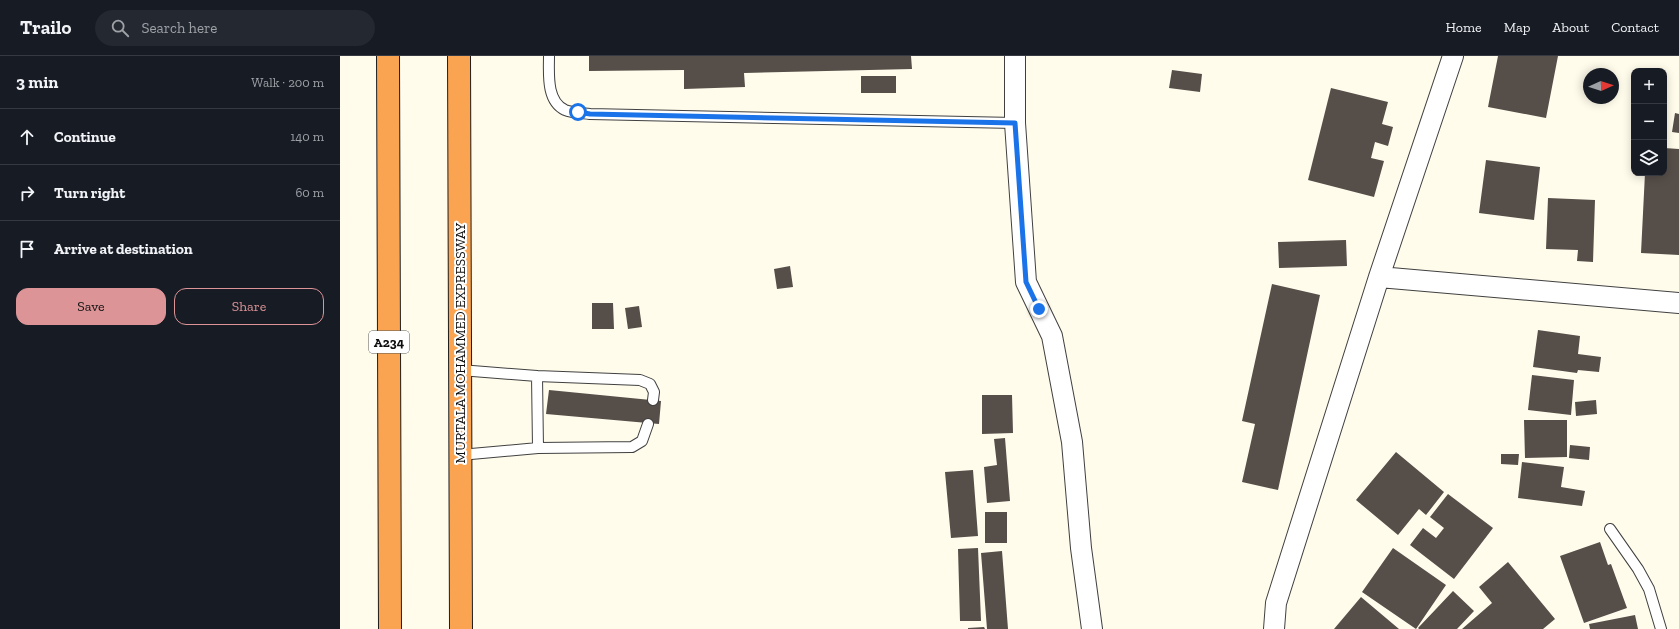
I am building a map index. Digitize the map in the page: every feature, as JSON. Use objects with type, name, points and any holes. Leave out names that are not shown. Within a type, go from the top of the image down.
[{"type":"highway","name":"A234","points":[[388,56],[390,629]]},
{"type":"highway","name":"MURTALA MOHAMMED EXPRESSWAY","points":[[459,56],[461,629]]},
{"type":"street","points":[[1015,56],[1015,123],[1026,282],[1052,336],[1055,351],[1072,442],[1081,548],[1092,629]]},
{"type":"street","points":[[1274,629],[1276,603],[1379,278],[1453,56]]},
{"type":"street","points":[[1379,278],[1679,303]]},
{"type":"lane","points":[[549,56],[549,80],[554,100],[565,110],[590,114],[1015,123]]},
{"type":"lane","points":[[460,370],[537,376],[640,380],[650,384],[654,392],[653,400]]},
{"type":"lane","points":[[537,376],[538,448]]},
{"type":"lane","points":[[460,454],[538,448],[632,447],[642,441],[648,424]]},
{"type":"lane","points":[[1610,529],[1638,569],[1649,589],[1661,629]]},
{"type":"building","points":[[589,56],[911,56],[912,69],[744,73],[745,87],[684,89],[684,70],[589,71]]},
{"type":"building","points":[[1498,56],[1558,56],[1546,118],[1488,107]]},
{"type":"building","points":[[1172,70],[1202,74],[1200,92],[1169,88]]},
{"type":"building","points":[[861,76],[896,76],[896,93],[861,93]]},
{"type":"building","points":[[1331,88],[1388,102],[1382,124],[1393,127],[1388,146],[1375,142],[1371,158],[1384,161],[1374,197],[1308,180]]},
{"type":"building","points":[[1675,113],[1679,114],[1679,133],[1672,132]]},
{"type":"building","points":[[1667,148],[1679,149],[1679,255],[1641,253],[1645,176],[1667,176]]},
{"type":"building","points":[[1486,160],[1540,167],[1534,220],[1479,213]]},
{"type":"building","points":[[1548,198],[1595,200],[1593,262],[1577,261],[1578,250],[1546,249]]},
{"type":"building","points":[[1346,240],[1347,266],[1279,268],[1278,242]]},
{"type":"building","points":[[790,266],[793,287],[777,289],[774,269]]},
{"type":"building","points":[[1272,284],[1320,295],[1278,490],[1242,482],[1255,424],[1242,421]]},
{"type":"building","points":[[592,303],[613,303],[614,329],[592,329]]},
{"type":"building","points":[[639,306],[642,327],[628,329],[625,308]]},
{"type":"building","points":[[1538,330],[1580,336],[1578,354],[1601,357],[1599,372],[1578,370],[1577,373],[1533,367]]},
{"type":"building","points":[[1532,375],[1574,380],[1571,415],[1528,410]]},
{"type":"building","points":[[549,390],[661,401],[659,424],[546,414]]},
{"type":"building","points":[[982,395],[1012,395],[1013,433],[982,434]]},
{"type":"building","points":[[1596,400],[1597,414],[1576,416],[1575,402]]},
{"type":"building","points":[[1524,420],[1567,420],[1567,457],[1525,458]]},
{"type":"building","points":[[1005,438],[1010,501],[987,503],[984,467],[997,465],[994,439]]},
{"type":"building","points":[[1570,445],[1590,447],[1589,460],[1569,458]]},
{"type":"building","points":[[1396,452],[1444,492],[1426,515],[1419,509],[1398,535],[1356,500]]},
{"type":"building","points":[[1501,454],[1519,454],[1518,465],[1501,464]]},
{"type":"building","points":[[1522,462],[1564,467],[1561,487],[1585,491],[1582,506],[1518,498]]},
{"type":"building","points":[[973,470],[978,536],[951,538],[945,472]]},
{"type":"building","points":[[1448,494],[1493,528],[1454,579],[1410,545],[1423,528],[1436,538],[1444,528],[1430,517]]},
{"type":"building","points":[[985,512],[1007,512],[1007,543],[985,543]]},
{"type":"building","points":[[1600,542],[1608,565],[1611,564],[1627,608],[1584,623],[1560,556]]},
{"type":"building","points":[[978,548],[981,621],[960,621],[958,549]]},
{"type":"building","points":[[1393,548],[1446,585],[1416,629],[1362,592]]},
{"type":"building","points":[[1002,551],[1008,629],[987,629],[981,553]]},
{"type":"building","points":[[1508,562],[1555,619],[1543,629],[1462,629],[1492,603],[1479,587]]},
{"type":"building","points":[[1453,591],[1474,611],[1457,629],[1419,629],[1418,628]]},
{"type":"building","points":[[1361,597],[1399,629],[1334,629]]},
{"type":"building","points":[[1635,615],[1638,629],[1590,629],[1589,624]]},
{"type":"building","points":[[984,627],[985,629],[968,629],[968,628]]},
{"type":"route","points":[[578,112],[590,114],[1015,123],[1026,282],[1039,309]]}]
